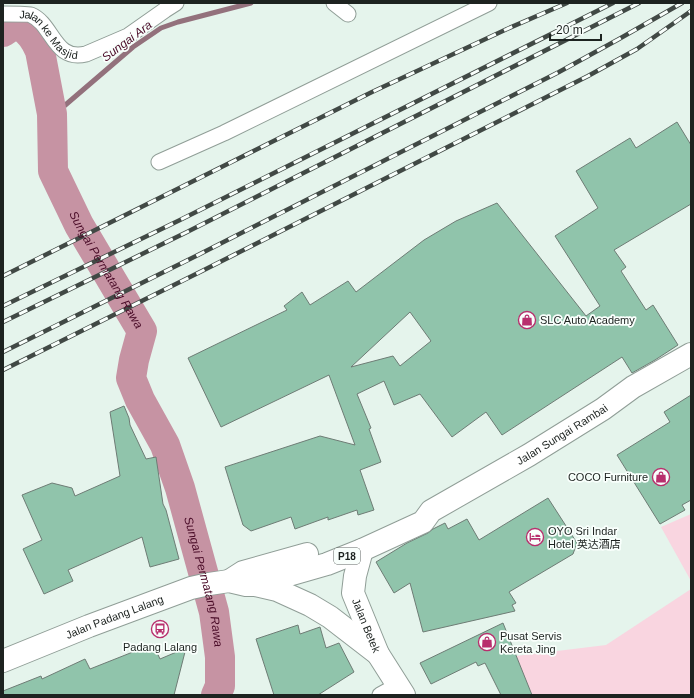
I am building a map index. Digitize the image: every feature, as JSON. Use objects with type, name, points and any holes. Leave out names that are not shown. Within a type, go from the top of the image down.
[{"type":"main road","name":"Jalan Sungai Rambai","points":[[254,585],[327,564],[362,550],[423,522],[431,511],[529,455],[603,409],[633,387],[691,354]]},
{"type":"main road","name":"Jalan Padang Lalang","points":[[3,661],[88,626],[191,588],[226,581],[243,572],[325,549],[362,535],[418,508],[431,511]]},
{"type":"main road","name":"Jalan Betek","points":[[362,550],[355,576],[353,593],[394,692]]},
{"type":"main road","name":"Jalan Padang Lalang","points":[[226,581],[277,590],[310,605],[330,617],[378,654]]},
{"type":"street","name":"Jalan ke Masjid","points":[[3,14],[30,14],[39,20],[62,51],[79,56],[128,36],[176,3]]},
{"type":"street","points":[[334,3],[348,14]]},
{"type":"street","points":[[159,162],[224,133],[489,3]]},
{"type":"shaded area","points":[[691,514],[691,581],[661,527]]},
{"type":"shaded area","points":[[691,589],[691,695],[532,695],[516,656],[606,645]]},
{"type":"shaded area","points":[[223,605],[232,695],[202,695],[205,689],[209,644],[206,626],[199,610]]},
{"type":"building","points":[[677,122],[691,145],[691,204],[614,250],[626,267],[621,271],[646,310],[653,305],[678,345],[632,373],[622,357],[502,435],[486,412],[452,437],[420,394],[394,405],[384,381],[357,394],[371,428],[369,429],[381,462],[360,470],[374,510],[358,515],[357,510],[328,520],[328,517],[295,529],[291,517],[251,531],[243,525],[225,467],[320,436],[355,445],[329,375],[221,427],[188,358],[287,310],[284,306],[302,292],[310,305],[348,281],[356,292],[424,240],[456,221],[497,203],[586,316],[600,306],[555,236],[598,208],[576,171],[630,138],[636,148]],"holes":[[[410,312],[431,341],[400,366],[393,356],[351,367]]]},
{"type":"building","name":"COCO Furniture","points":[[691,395],[691,500],[682,505],[685,510],[660,524],[617,455],[670,422],[664,412]]},
{"type":"building","points":[[124,406],[130,425],[146,459],[156,457],[163,504],[166,510],[179,559],[150,567],[142,537],[68,570],[73,581],[44,594],[23,549],[42,540],[22,495],[52,483],[72,488],[75,496],[120,476],[110,412]]},
{"type":"building","points":[[548,498],[577,543],[573,554],[509,592],[516,603],[512,605],[515,611],[423,632],[410,583],[394,593],[376,562],[407,543],[445,523],[448,529],[467,519],[479,540]]},
{"type":"building","name":"Pusat Servis Kereta Jing","points":[[503,623],[532,695],[501,695],[485,663],[478,666],[476,662],[431,684],[420,663]]},
{"type":"building","points":[[298,625],[300,634],[320,627],[326,648],[339,643],[354,672],[318,695],[274,695],[256,639]]},
{"type":"building","points":[[153,644],[160,659],[186,648],[174,695],[3,695],[3,691],[41,676],[42,679],[85,659],[90,669]]},
{"type":"waterway","name":"Sungai Ara","points":[[52,114],[63,107],[133,47],[161,28],[178,22],[251,3]]},
{"type":"waterway","name":"Sungai Permatang Rawa","points":[[3,32],[9,28],[19,25],[34,39],[40,51],[52,114],[53,171],[79,225],[142,331],[131,378],[140,400],[165,445],[180,488],[214,612],[220,657],[220,686],[216,695]]},
{"type":"railway","points":[[3,276],[372,92],[507,29],[567,3]]},
{"type":"railway","points":[[3,306],[180,220],[613,3]]},
{"type":"railway","points":[[3,322],[187,232],[639,3]]},
{"type":"railway","points":[[3,352],[559,72],[682,3]]},
{"type":"railway","points":[[3,370],[588,76],[637,49],[691,11]]},
{"type":"place","name":"SLC Auto Academy","points":[[527,320]]},
{"type":"place","name":"COCO Furniture","points":[[661,477]]},
{"type":"place","name":"OYO Sri Indar Hotel 英达酒店","points":[[535,537]]},
{"type":"place","name":"Padang Lalang","points":[[160,629]]},
{"type":"place","name":"Pusat Servis Kereta Jing","points":[[487,642]]}]
